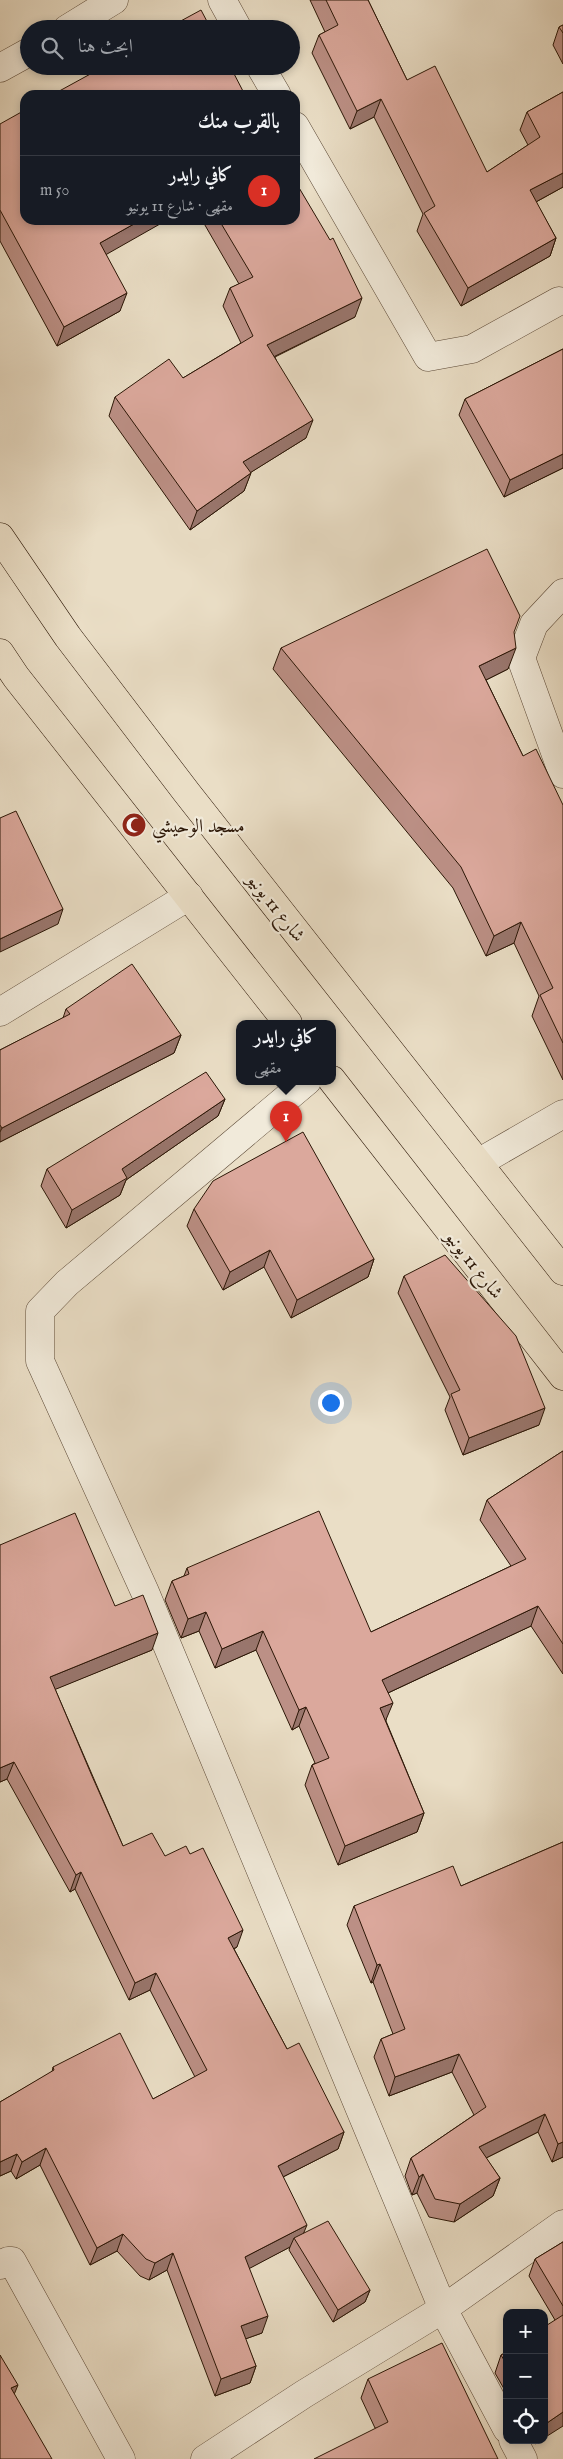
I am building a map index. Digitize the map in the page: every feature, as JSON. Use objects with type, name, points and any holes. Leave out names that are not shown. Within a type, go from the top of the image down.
[{"type":"highway","name":"شارع 11 يونيو","points":[[4,551],[139,730],[563,1271]]},
{"type":"highway","points":[[0,653],[16,677],[286,1020]]},
{"type":"highway","name":"شارع 11 يونيو","points":[[336,1085],[563,1376]]},
{"type":"street","points":[[82,20],[114,0]]},
{"type":"street","points":[[222,0],[233,20]]},
{"type":"street","points":[[0,68],[20,57]]},
{"type":"street","points":[[265,75],[274,90]]},
{"type":"street","points":[[300,135],[428,357],[472,349],[559,301]]},
{"type":"street","points":[[563,593],[534,624],[521,658],[563,774]]},
{"type":"street","points":[[0,1012],[189,896]]},
{"type":"street","points":[[302,1085],[67,1283],[40,1311],[40,1361],[145,1592],[443,2309],[503,2421]]},
{"type":"street","points":[[478,1163],[563,1114]]},
{"type":"street","points":[[205,2459],[304,2394],[443,2309],[563,2224]]},
{"type":"street","points":[[0,2265],[12,2261],[121,2459]]},
{"type":"street","points":[[515,2444],[523,2459]]},
{"type":"building","points":[[326,0],[368,0],[407,80],[435,66],[487,172],[540,137],[527,112],[563,92],[563,173],[530,190],[556,238],[468,288],[424,213],[435,206],[381,99],[357,111],[319,35],[338,25]]},
{"type":"building","points":[[201,10],[206,20],[183,20]]},
{"type":"building","points":[[563,25],[563,33],[559,27]]},
{"type":"building","points":[[89,75],[235,75],[242,90],[61,90]]},
{"type":"building","points":[[20,113],[20,225],[132,225],[100,243],[127,293],[64,327],[0,210],[0,124]]},
{"type":"building","points":[[300,189],[330,240],[333,238],[362,298],[267,345],[313,420],[243,462],[251,473],[197,511],[115,397],[169,359],[183,378],[253,336],[230,288],[253,277],[222,225],[300,225]]},
{"type":"building","points":[[563,349],[563,454],[510,480],[465,399]]},
{"type":"building","points":[[487,549],[520,616],[514,632],[516,648],[479,666],[523,756],[536,749],[563,805],[563,1043],[540,995],[553,988],[521,922],[494,936],[461,867],[281,648]]},
{"type":"building","points":[[16,811],[63,909],[0,939],[0,818]]},
{"type":"building","points":[[132,964],[181,1035],[2,1128],[0,1125],[0,1050],[70,1014],[66,1009]]},
{"type":"building","points":[[206,1072],[225,1099],[122,1169],[127,1178],[72,1210],[47,1169]]},
{"type":"building","points":[[303,1132],[374,1259],[297,1300],[270,1250],[230,1272],[194,1209],[213,1181]]},
{"type":"building","points":[[445,1255],[516,1336],[545,1408],[469,1438],[451,1394],[460,1390],[404,1276]]},
{"type":"building","points":[[563,1451],[563,1644],[538,1606],[382,1680],[393,1703],[380,1708],[424,1813],[345,1846],[312,1765],[329,1758],[306,1707],[299,1710],[263,1631],[222,1649],[206,1612],[188,1619],[172,1581],[189,1574],[187,1568],[319,1511],[371,1632],[526,1559],[487,1500]]},
{"type":"building","points":[[75,1513],[115,1606],[143,1595],[158,1633],[50,1677],[92,1776],[123,1846],[152,1833],[165,1856],[186,1846],[190,1854],[203,1848],[243,1930],[228,1938],[287,2049],[299,2043],[344,2132],[278,2166],[307,2225],[245,2257],[268,2316],[241,2326],[256,2366],[221,2379],[173,2253],[155,2263],[146,2259],[123,2234],[97,2248],[46,2148],[22,2162],[17,2154],[0,2162],[0,2102],[54,2070],[53,2067],[120,2033],[153,2099],[207,2070],[156,1973],[135,1983],[81,1872],[76,1875],[14,1762],[0,1768],[0,1545]]},
{"type":"building","points":[[563,1842],[563,2142],[558,2144],[545,2114],[479,2147],[500,2178],[460,2204],[435,2199],[423,2174],[419,2177],[411,2158],[486,2107],[459,2054],[395,2077],[381,2039],[405,2029],[380,1964],[377,1965],[354,1906],[453,1866],[461,1886]]},
{"type":"building","points":[[328,2221],[370,2290],[338,2310],[294,2238]]},
{"type":"building","points":[[563,2242],[563,2306],[535,2259]]},
{"type":"building","points":[[563,2315],[563,2412],[548,2422],[548,2354],[548,2324]]},
{"type":"building","points":[[442,2343],[498,2459],[314,2459],[388,2422],[368,2379]]},
{"type":"building","points":[[0,2355],[18,2385],[11,2388],[52,2459],[0,2459]]},
{"type":"place","name":"مسجد الوحيشي","points":[[134,825]]},
{"type":"place","name":"كافي رايدر","points":[[286,1142]]}]
